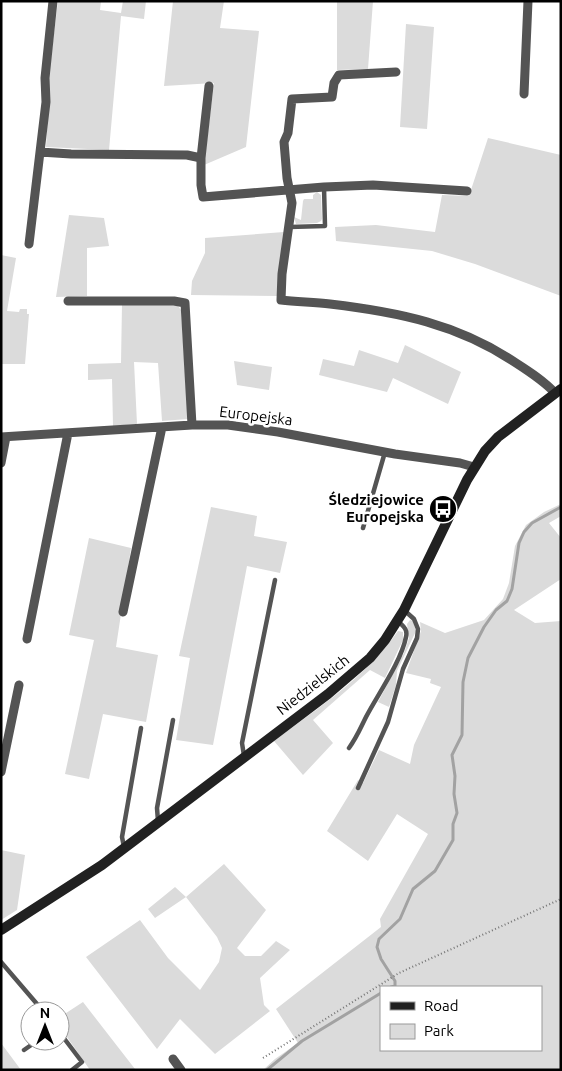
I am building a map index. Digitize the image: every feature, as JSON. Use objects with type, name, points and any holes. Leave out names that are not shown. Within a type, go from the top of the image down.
[{"type":"street","points":[[29,244],[46,102],[44,78],[53,1]]},
{"type":"street","points":[[524,94],[528,1]]},
{"type":"street","points":[[396,72],[339,75],[334,83],[332,97],[292,99],[288,133],[284,142],[292,203],[282,274],[281,300],[364,308],[412,316],[441,325],[473,338],[508,358],[558,391]]},
{"type":"street","points":[[208,86],[209,94],[201,158],[201,185],[204,197],[373,185],[467,191]]},
{"type":"street","points":[[40,152],[187,155],[201,158]]},
{"type":"street","points":[[68,302],[174,301],[185,303],[192,425]]},
{"type":"street","name":"Niedzielskich","points":[[1,930],[102,865],[159,823],[352,675],[370,658],[398,621],[474,467],[485,451],[498,438],[558,391]]},
{"type":"street","name":"Europejska","points":[[4,437],[192,425],[240,426],[385,452],[460,462],[474,467]]},
{"type":"street","points":[[123,612],[162,427]]},
{"type":"street","points":[[27,639],[68,433]]},
{"type":"street","points":[[1,463],[4,437]]},
{"type":"street","points":[[1,772],[19,685]]},
{"type":"street","points":[[173,1059],[181,1070]]},
{"type":"lane","points":[[289,227],[325,226],[324,187]]},
{"type":"lane","points":[[362,528],[385,452]]},
{"type":"lane","points":[[244,757],[242,743],[275,580]]},
{"type":"lane","points":[[358,788],[388,722],[403,669],[416,638],[418,629],[414,619],[404,610]]},
{"type":"lane","points":[[349,748],[358,736],[399,656],[406,636],[406,629],[398,621]]},
{"type":"lane","points":[[159,823],[157,808],[173,720]]},
{"type":"lane","points":[[124,848],[122,837],[141,728]]},
{"type":"lane","points":[[1,962],[34,1001]]},
{"type":"lane","points":[[70,1046],[82,1062],[72,1070]]},
{"type":"path","points":[[263,1058],[399,973],[561,899]]},
{"type":"green space","points":[[58,1],[101,1],[100,10],[121,13],[123,1],[146,1],[144,19],[121,16],[109,150],[46,147],[49,99],[48,82]]},
{"type":"green space","points":[[173,1],[224,1],[220,28],[259,31],[246,147],[204,165],[214,83],[164,86]]},
{"type":"green space","points":[[337,1],[373,1],[368,69],[337,70]]},
{"type":"green space","points":[[406,24],[434,27],[427,129],[400,127]]},
{"type":"green space","points":[[488,138],[561,155],[561,296],[475,264],[432,251],[336,241],[335,227],[376,225],[435,232],[442,195],[469,196]]},
{"type":"green space","points":[[317,192],[321,195],[321,221],[317,223],[296,224],[294,217],[301,220],[304,199],[313,199],[313,195]]},
{"type":"green space","points":[[69,215],[104,218],[109,246],[87,248],[87,296],[56,297]]},
{"type":"green space","points":[[284,232],[278,296],[191,295],[192,281],[205,253],[205,238]]},
{"type":"green space","points":[[1,255],[16,258],[7,311],[19,312],[20,309],[27,309],[27,314],[29,314],[25,364],[1,364]]},
{"type":"green space","points":[[122,304],[174,305],[178,306],[181,310],[188,419],[162,421],[158,363],[134,362],[137,424],[113,426],[112,379],[88,380],[88,364],[121,363]]},
{"type":"green space","points":[[405,345],[461,372],[448,404],[393,378],[387,392],[319,375],[323,359],[354,366],[359,350],[398,363]]},
{"type":"green space","points":[[234,361],[272,367],[269,390],[237,385]]},
{"type":"green space","points":[[561,504],[561,516],[549,523],[561,538],[561,579],[514,610],[535,623],[561,621],[561,1070],[263,1070],[298,1043],[276,1009],[381,927],[380,919],[428,834],[397,814],[368,861],[327,831],[358,780],[363,783],[379,750],[410,764],[414,745],[441,687],[430,683],[431,679],[406,673],[421,631],[420,622],[445,633],[484,620],[503,599],[509,583],[515,546],[526,525],[544,512]]},
{"type":"green space","points":[[211,507],[257,516],[254,536],[287,542],[280,573],[247,566],[213,745],[176,740],[190,658],[179,656]]},
{"type":"green space","points":[[89,538],[131,548],[116,647],[158,655],[146,722],[103,714],[89,779],[65,774],[94,640],[69,635]]},
{"type":"green space","points":[[410,620],[413,621],[416,631],[397,671],[396,685],[389,707],[378,702],[404,653],[409,638],[407,624]]},
{"type":"green space","points":[[398,631],[403,632],[403,640],[385,678],[370,670],[313,720],[333,743],[303,775],[274,741],[341,691],[371,663]]},
{"type":"green space","points":[[1,850],[25,855],[17,910],[1,920]]},
{"type":"green space","points":[[224,864],[266,910],[237,948],[245,956],[261,956],[276,941],[290,950],[260,978],[264,1005],[270,1011],[215,1054],[180,1019],[157,1049],[86,957],[140,920],[168,958],[200,990],[219,962],[222,948],[217,937],[186,897]]},
{"type":"green space","points":[[175,887],[186,897],[155,918],[148,909]]},
{"type":"green space","points":[[83,1002],[135,1069],[90,1070],[70,1041],[70,1010]]},
{"type":"green space","points":[[1,1043],[21,1070],[1,1070]]},
{"type":"waterway","points":[[395,986],[395,981],[381,959],[377,947],[379,939],[400,919],[413,889],[435,871],[453,840],[453,824],[457,813],[452,755],[462,735],[463,682],[468,658],[484,627],[496,610],[507,601],[512,589],[519,543],[524,532],[532,523],[561,507]]},
{"type":"waterway","points":[[267,1070],[302,1041],[380,994]]},
{"type":"place","name":"Śledziejowice Europejska","points":[[443,509]]}]
